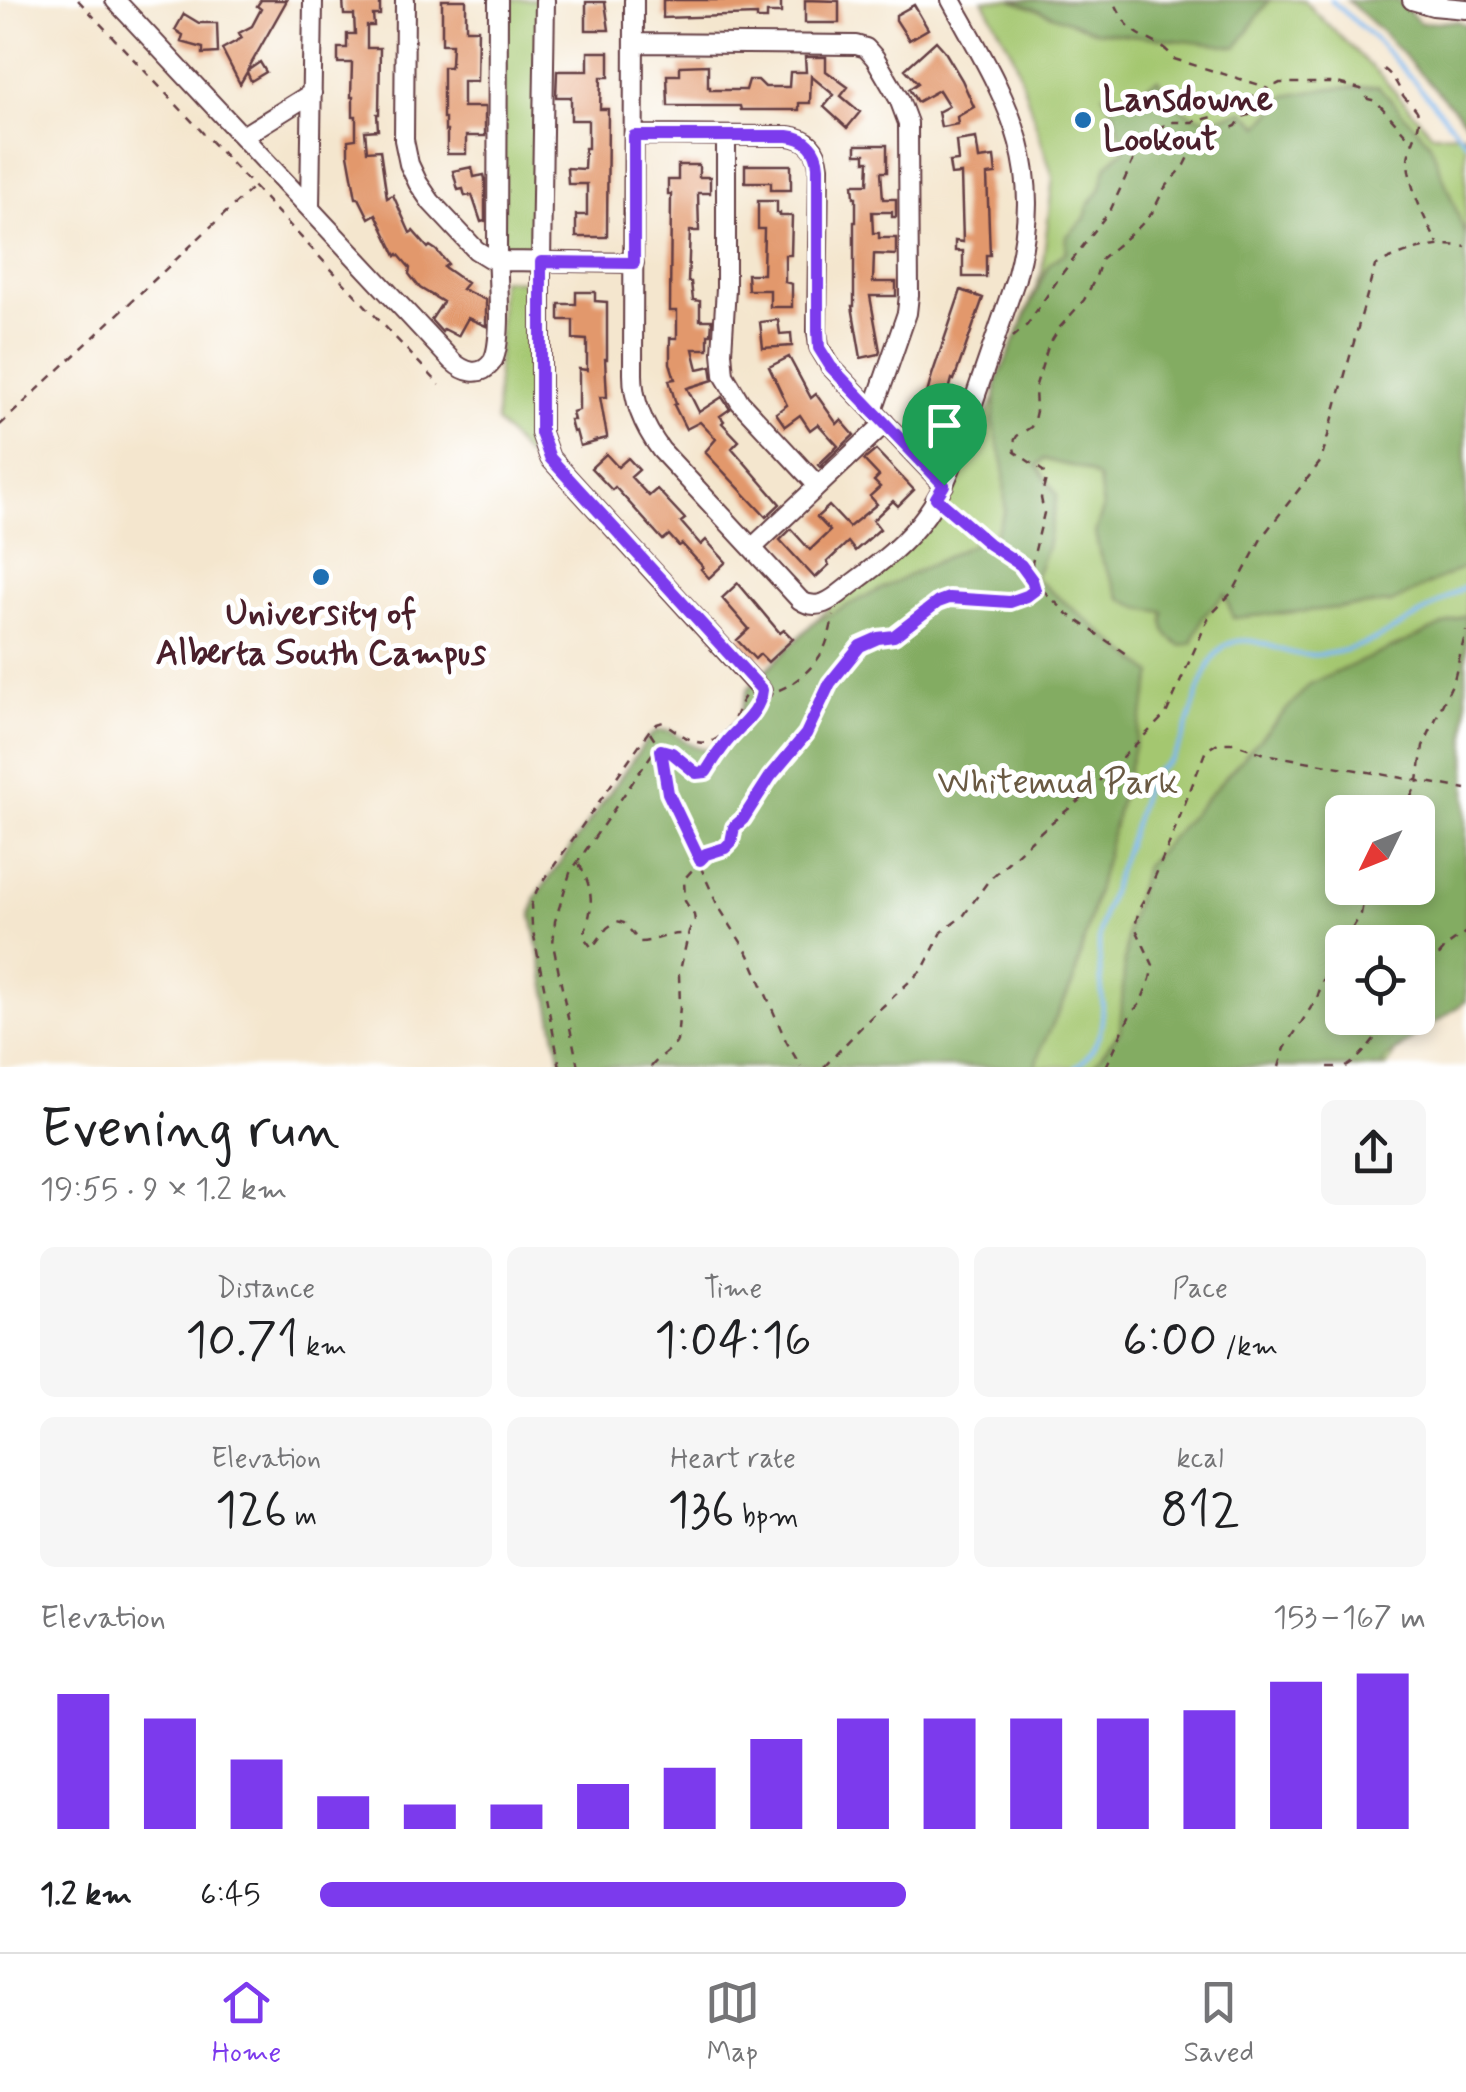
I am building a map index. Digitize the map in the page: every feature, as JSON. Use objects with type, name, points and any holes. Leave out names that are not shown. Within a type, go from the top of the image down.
[{"type":"street","points":[[115,0],[452,361],[464,371],[478,372],[494,360],[497,348],[498,0]]},
{"type":"street","points":[[310,208],[314,0]]},
{"type":"street","points":[[405,0],[404,140],[414,174],[430,202],[476,250],[497,260],[634,263]]},
{"type":"street","points":[[545,0],[541,433],[550,458],[765,692]]},
{"type":"street","points":[[634,0],[633,384],[637,406],[661,450],[800,600],[817,606],[839,594],[902,544],[940,492],[1024,249],[1028,207],[1021,144],[1010,111],[951,0]]},
{"type":"street","points":[[1412,0],[1466,10]]},
{"type":"street","points":[[634,43],[856,45],[866,48],[875,58],[907,117],[909,295],[879,417],[818,486],[752,548]]},
{"type":"street","points":[[243,136],[312,93]]},
{"type":"street","points":[[634,136],[794,136],[814,149],[818,167],[819,348],[831,367],[879,417],[940,492]]},
{"type":"street","points":[[726,136],[724,375],[740,402],[818,486]]},
{"type":"path","points":[[78,0],[440,384]]},
{"type":"path","points":[[1113,0],[1126,25],[1170,52],[1174,59],[1266,88]]},
{"type":"path","points":[[1384,68],[1418,113],[1420,120],[1408,150],[1410,174],[1422,212],[1439,246]]},
{"type":"path","points":[[1122,145],[1172,122],[1214,117],[1280,83],[1337,83],[1361,89],[1413,142]]},
{"type":"path","points":[[652,1067],[677,1041],[679,974],[695,921],[685,900],[684,879],[706,854],[731,842],[734,827],[806,734],[830,683],[860,646],[894,636],[949,598],[1019,600],[1035,590],[1032,563],[1044,513],[1041,498],[1046,479],[1043,471],[1015,452],[1012,443],[1034,420],[1035,388],[1048,347],[1084,300],[1102,258],[1152,213],[1193,149],[1205,139],[1236,126],[1262,103],[1266,88]]},
{"type":"path","points":[[991,352],[1027,325],[1040,308],[1112,209],[1138,150],[1150,134]]},
{"type":"path","points":[[0,424],[253,186]]},
{"type":"path","points":[[824,1067],[923,969],[942,932],[964,915],[989,880],[1081,800],[1166,714],[1209,617],[1234,590],[1262,537],[1321,460],[1375,266],[1439,246],[1466,247]]},
{"type":"path","points":[[940,492],[989,544],[1021,565],[1081,624],[1126,654]]},
{"type":"path","points":[[560,1067],[532,926],[531,905],[546,877],[657,724],[664,722],[690,740],[707,744],[715,741],[732,722],[741,700],[792,684],[826,646],[832,620],[839,611],[839,594]]},
{"type":"path","points":[[1412,795],[1424,746],[1454,680],[1466,630]]},
{"type":"path","points":[[756,711],[765,692]]},
{"type":"path","points":[[578,1067],[552,936],[570,874],[652,754],[661,750],[672,753],[696,773],[706,772],[725,744],[756,711],[765,692]]},
{"type":"path","points":[[650,732],[661,750],[668,793],[718,904],[749,956],[801,1067]]},
{"type":"path","points":[[1106,1067],[1153,966],[1134,927],[1139,908],[1206,750],[1218,743],[1233,743],[1266,754],[1466,789]]},
{"type":"path","points":[[578,862],[589,880],[592,898],[583,936],[592,948],[616,921],[624,924],[640,942],[653,942],[678,932],[688,935]]},
{"type":"path","points":[[1435,960],[1466,932]]},
{"type":"path","points":[[1280,1067],[1285,1048],[1310,1011],[1325,973]]},
{"type":"path","points":[[1346,1067],[1369,1048],[1376,1035]]},
{"type":"path","points":[[1328,1067],[1338,1067]]},
{"type":"green space","points":[[504,0],[541,0],[536,247],[502,245]]},
{"type":"green space","name":"Whitemud Park","points":[[983,0],[1303,0],[1382,77],[1432,134],[1466,133],[1466,997],[1435,1021],[1435,925],[1325,925],[1325,1035],[1417,1035],[1395,1052],[1387,1067],[562,1067],[532,915],[536,897],[649,737],[664,730],[695,747],[708,749],[719,744],[740,716],[748,689],[951,494],[995,397],[1042,271],[1053,177],[1013,54]]},
{"type":"green space","points":[[1011,0],[1269,0],[1237,47],[1095,31]]},
{"type":"green space","points":[[1347,0],[1398,0],[1420,23],[1457,21],[1466,25],[1466,122],[1380,30]]},
{"type":"green space","name":"Whitemud Park","points":[[1158,79],[1176,103],[1194,116],[1215,118],[1244,111],[1260,126],[1286,96],[1331,88],[1378,86],[1430,143],[1466,236],[1466,566],[1391,603],[1233,618],[1225,594],[1203,617],[1192,643],[1181,646],[1166,632],[1164,612],[1139,608],[1121,598],[1100,556],[1095,533],[1103,509],[1099,479],[1079,468],[1044,459],[1037,466],[1057,495],[1047,547],[1035,578],[1153,674],[1073,983],[1036,1067],[562,1067],[532,915],[536,897],[649,737],[657,731],[670,731],[695,747],[708,749],[718,744],[740,716],[748,689],[814,622],[981,540],[990,545],[1005,511],[1004,467],[993,422],[997,380],[1049,264],[1066,252],[1067,236],[1085,218],[1088,206],[1100,190],[1107,165],[1125,149],[1114,112],[1103,94],[1131,94]]},
{"type":"green space","points":[[501,279],[533,282],[536,466],[496,422]]},
{"type":"green space","points":[[1466,615],[1466,1001],[1435,1023],[1435,925],[1325,925],[1325,1035],[1418,1035],[1385,1058],[1382,1067],[1092,1067],[1120,1031],[1127,929],[1145,866],[1310,684]]},
{"type":"building","points":[[261,0],[287,0],[247,71],[260,62],[266,72],[251,81],[247,72],[240,84],[222,49],[242,38],[239,33],[252,26]]},
{"type":"building","points":[[343,0],[380,0],[380,15],[373,15],[374,26],[367,26],[367,48],[380,48],[378,130],[365,131],[367,151],[380,150],[387,198],[393,195],[410,233],[413,231],[428,248],[436,250],[448,264],[444,267],[467,283],[462,289],[486,300],[486,326],[468,318],[458,336],[444,329],[442,332],[431,320],[443,302],[420,288],[409,274],[410,268],[396,256],[376,214],[369,218],[356,198],[348,154],[348,140],[356,139],[352,63],[338,63],[338,48],[347,48],[347,34],[355,34],[354,15],[344,15]]},
{"type":"building","points":[[442,0],[466,0],[466,29],[478,29],[477,81],[463,81],[463,107],[485,107],[485,136],[466,136],[466,154],[447,154],[443,67],[450,67],[452,44],[442,44]]},
{"type":"building","points":[[663,0],[781,0],[781,13],[767,13],[767,19],[757,19],[757,15],[663,18]]},
{"type":"building","points":[[805,0],[839,1],[839,23],[805,23]]},
{"type":"building","points":[[586,2],[605,2],[609,30],[586,30]]},
{"type":"building","points":[[914,5],[928,29],[909,40],[896,15]]},
{"type":"building","points":[[184,14],[199,23],[217,23],[218,53],[203,54],[203,48],[181,42],[183,35],[175,30]]},
{"type":"building","points":[[936,41],[962,80],[974,107],[957,117],[958,124],[941,127],[938,112],[949,106],[939,90],[917,102],[909,89],[918,83],[905,69]]},
{"type":"building","points":[[588,52],[609,52],[609,77],[601,77],[600,109],[608,109],[607,237],[576,237],[576,215],[587,215],[587,184],[568,184],[567,168],[584,169],[588,120],[571,120],[571,97],[556,97],[557,71],[588,71]]},
{"type":"building","points":[[805,57],[826,57],[826,71],[848,87],[841,96],[860,112],[847,128],[824,107],[834,95],[811,76],[810,103],[799,103],[799,110],[668,106],[667,75],[680,75],[680,66],[708,65],[710,90],[746,90],[749,80],[758,80],[765,87],[789,87],[790,72],[806,72]]},
{"type":"building","points":[[976,138],[979,159],[994,157],[996,174],[987,175],[990,255],[986,255],[986,277],[963,277],[963,251],[955,251],[955,241],[963,242],[961,174],[951,175],[949,162],[958,161],[956,141]]},
{"type":"building","points":[[856,145],[887,145],[887,172],[881,172],[883,199],[896,199],[896,217],[892,217],[892,212],[872,212],[873,233],[879,233],[879,238],[896,238],[896,255],[874,254],[873,282],[896,282],[896,296],[870,296],[880,351],[861,358],[852,306],[856,222],[853,184],[868,184],[869,161],[865,161],[865,154],[856,154]]},
{"type":"building","points":[[678,165],[699,165],[699,177],[710,177],[710,193],[698,193],[699,231],[690,231],[688,282],[693,300],[700,301],[700,320],[712,320],[708,349],[693,349],[698,369],[711,366],[713,380],[687,388],[699,412],[722,397],[730,409],[720,416],[739,441],[732,448],[780,504],[766,517],[705,452],[716,439],[700,422],[686,429],[674,405],[669,380],[675,379],[670,363],[670,338],[677,338],[677,311],[670,311],[668,180],[678,180]]},
{"type":"building","points":[[745,165],[791,165],[791,190],[771,190],[771,182],[745,182]]},
{"type":"building","points":[[472,167],[474,177],[484,175],[485,179],[485,221],[481,222],[472,195],[465,196],[463,189],[458,190],[453,171]]},
{"type":"building","points":[[758,201],[777,201],[780,216],[792,216],[791,255],[785,255],[785,282],[792,284],[792,307],[770,307],[770,290],[748,290],[747,274],[763,274],[764,229],[758,229]]},
{"type":"building","points":[[961,290],[983,298],[952,379],[940,425],[920,420]]},
{"type":"building","points":[[576,292],[595,292],[595,301],[607,302],[607,397],[600,397],[607,438],[580,446],[570,420],[574,420],[572,412],[579,410],[579,369],[587,370],[587,340],[573,339],[573,320],[559,320],[559,304],[576,304]]},
{"type":"building","points":[[778,320],[780,334],[791,333],[792,346],[763,348],[760,322]]},
{"type":"building","points":[[789,357],[811,398],[816,394],[837,424],[841,420],[854,435],[820,467],[838,446],[818,424],[810,430],[800,415],[785,426],[776,413],[787,405],[769,367]]},
{"type":"building","points":[[876,450],[914,490],[898,506],[893,501],[873,520],[880,529],[855,551],[848,542],[815,578],[780,540],[791,529],[810,550],[830,531],[817,517],[829,506],[849,527],[877,504],[870,496],[880,487],[874,481],[879,476],[864,460]]},
{"type":"building","points":[[606,454],[618,467],[628,458],[639,470],[631,477],[649,496],[657,489],[685,519],[681,522],[701,545],[706,540],[726,562],[709,578],[682,544],[679,546],[669,535],[663,540],[615,487],[612,490],[591,468]]},
{"type":"building","points":[[738,583],[780,633],[784,630],[793,639],[768,662],[760,654],[755,659],[737,640],[749,629],[722,598]]},
{"type":"waterway","points":[[1331,0],[1377,41],[1466,142]]},
{"type":"waterway","points":[[1076,1067],[1090,1053],[1102,1021],[1101,923],[1147,776],[1170,761],[1179,746],[1204,677],[1220,650],[1240,641],[1259,642],[1305,655],[1349,649],[1390,632],[1466,586]]},
{"type":"place","name":"Lansdowne Lookout","points":[[1083,120]]},
{"type":"place","name":"University of Alberta South Campus","points":[[321,577]]},
{"type":"route","points":[[634,136],[788,136],[806,141],[814,149],[818,160],[819,348],[831,367],[944,485],[936,498],[989,544],[1021,565],[1035,590],[1010,602],[949,598],[894,636],[860,646],[830,683],[806,734],[734,827],[731,842],[700,860],[668,793],[661,750],[672,753],[696,773],[706,772],[725,744],[756,711],[762,690],[550,458],[541,433],[541,262],[634,263],[634,136]]}]
